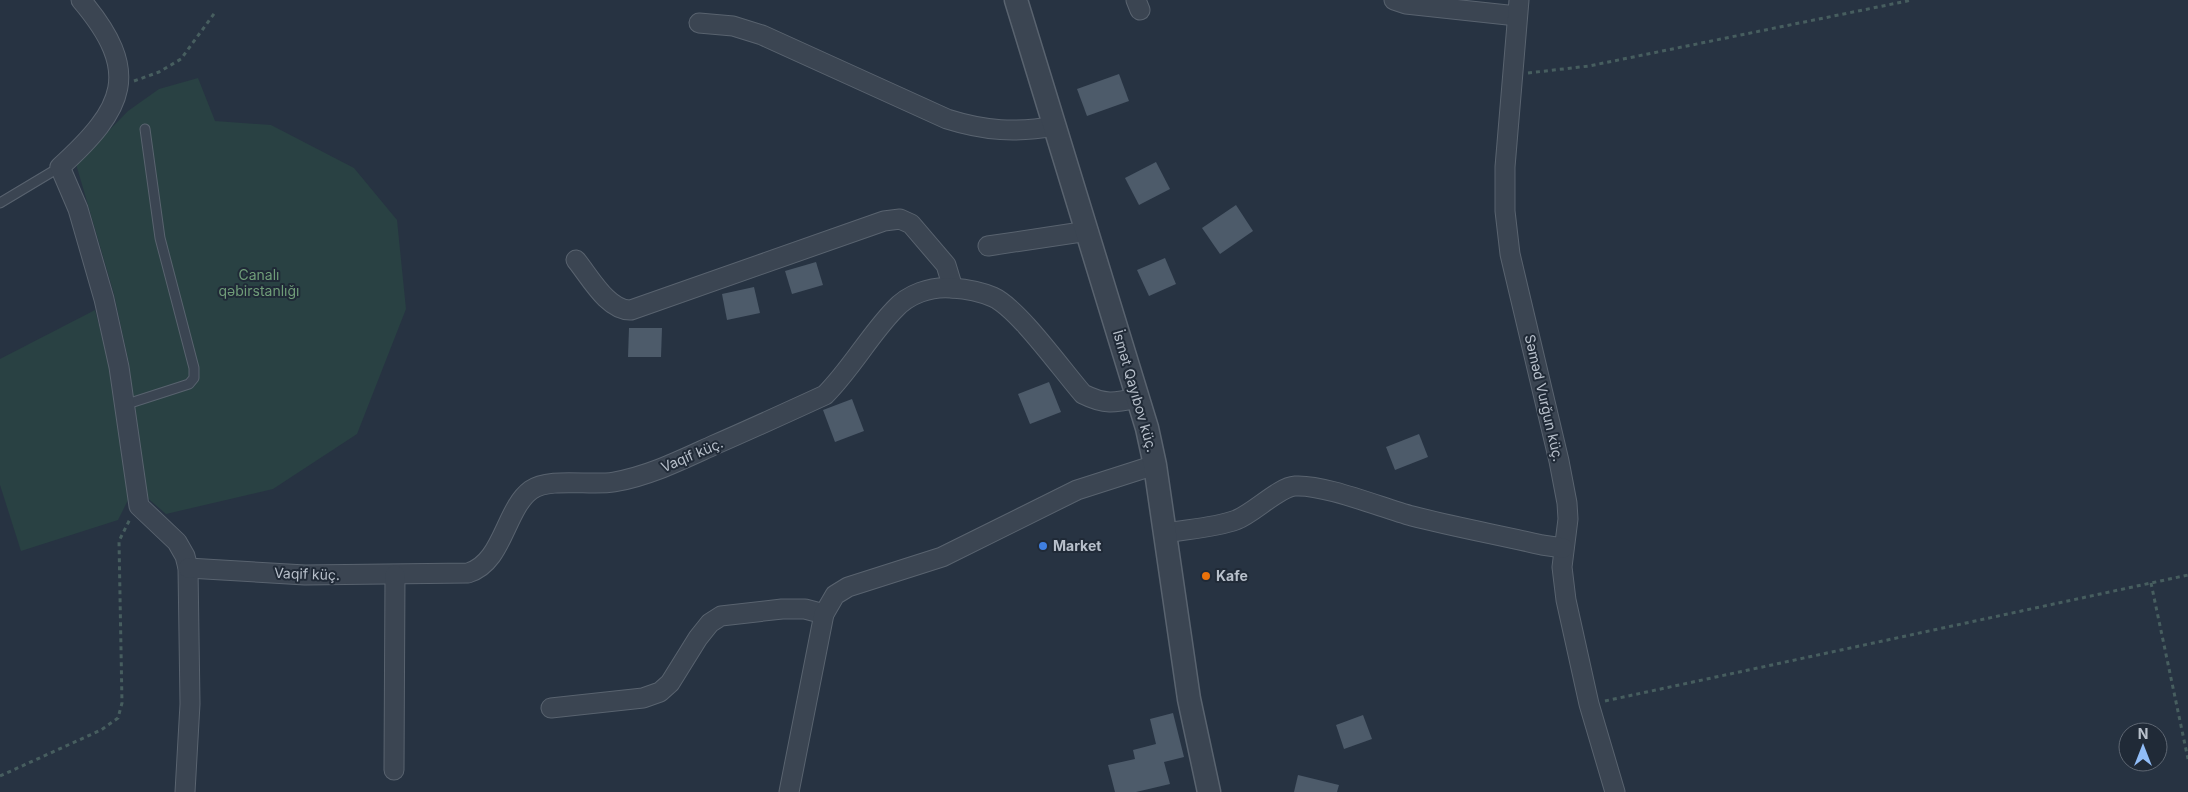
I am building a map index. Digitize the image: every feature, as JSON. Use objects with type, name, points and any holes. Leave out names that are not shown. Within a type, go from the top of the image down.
[{"type":"street","name":"İsmət Qayıbov küç.","points":[[1016,0],[1138,398],[1155,465],[1189,699],[1208,792]]},
{"type":"street","points":[[1394,0],[1406,4],[1518,8]]},
{"type":"street","points":[[85,1],[111,42],[120,69],[120,87],[114,105],[97,129],[60,167],[78,209],[104,299],[119,367],[139,506],[177,542],[185,556],[188,568],[190,704],[185,792]]},
{"type":"street","name":"Səməd Vurğun küç.","points":[[1518,8],[1505,167],[1505,211],[1510,254],[1567,502],[1568,519],[1562,567],[1566,600],[1590,704],[1615,792]]},
{"type":"street","points":[[699,23],[733,26],[762,35],[947,119],[975,128],[1007,132],[1055,126]]},
{"type":"street","points":[[576,260],[611,303],[622,311],[631,310],[884,222],[900,219],[912,224],[946,266],[953,288]]},
{"type":"street","points":[[988,246],[1088,232]]},
{"type":"street","name":"Vaqif küç.","points":[[188,568],[305,575],[468,573],[478,570],[488,562],[522,501],[531,490],[557,484],[612,482],[638,477],[676,462],[825,395],[842,379],[894,310],[906,299],[926,290],[942,287],[975,290],[994,297],[1011,310],[1083,394],[1097,401],[1112,403],[1138,398]]},
{"type":"street","points":[[789,792],[824,614],[835,595],[848,587],[942,557],[1077,490],[1155,465]]},
{"type":"street","points":[[1165,533],[1236,520],[1293,486],[1312,487],[1413,516],[1563,548]]},
{"type":"street","points":[[394,770],[395,575]]},
{"type":"street","points":[[551,708],[644,698],[660,692],[670,683],[698,638],[710,623],[721,616],[782,608],[805,609],[824,614]]},
{"type":"lane","points":[[124,406],[189,384],[194,378],[194,368],[160,238],[145,129]]},
{"type":"lane","points":[[0,203],[60,167]]},
{"type":"path","points":[[1512,75],[1589,66],[1912,0]]},
{"type":"path","points":[[120,87],[158,72],[181,59],[216,11]]},
{"type":"path","points":[[0,776],[101,730],[118,718],[122,703],[119,541],[139,506]]},
{"type":"path","points":[[1590,704],[2188,575]]},
{"type":"path","points":[[2151,583],[2188,759]]},
{"type":"green space","name":"Canalı qəbirstanlığı","points":[[198,78],[215,121],[271,125],[354,168],[397,220],[406,309],[357,434],[273,489],[166,514],[144,495],[129,364],[114,294],[76,164],[128,111],[159,89]]},
{"type":"green space","points":[[95,310],[110,366],[130,496],[118,520],[21,551],[0,485],[0,359]]},
{"type":"building","points":[[1119,74],[1129,101],[1087,116],[1077,89]]},
{"type":"building","points":[[1156,162],[1170,189],[1139,205],[1125,178]]},
{"type":"building","points":[[1236,205],[1253,231],[1220,254],[1202,228]]},
{"type":"building","points":[[1165,258],[1176,284],[1149,296],[1137,270]]},
{"type":"building","points":[[816,262],[823,285],[792,294],[785,271]]},
{"type":"building","points":[[754,287],[760,313],[727,320],[722,294]]},
{"type":"building","points":[[629,328],[662,328],[661,357],[628,357]]},
{"type":"building","points":[[1049,382],[1061,412],[1030,424],[1018,394]]},
{"type":"building","points":[[852,399],[864,431],[835,442],[823,410]]},
{"type":"building","points":[[1419,434],[1428,457],[1395,470],[1386,447]]},
{"type":"building","points":[[1173,713],[1184,757],[1164,762],[1170,784],[1136,792],[1115,792],[1108,765],[1135,759],[1133,750],[1156,744],[1150,719]]},
{"type":"building","points":[[1363,715],[1372,739],[1344,749],[1336,725]]},
{"type":"building","points":[[1298,775],[1339,785],[1337,792],[1294,792]]},
{"type":"place","name":"Market","points":[[1043,546]]},
{"type":"place","name":"Kafe","points":[[1206,576]]}]
